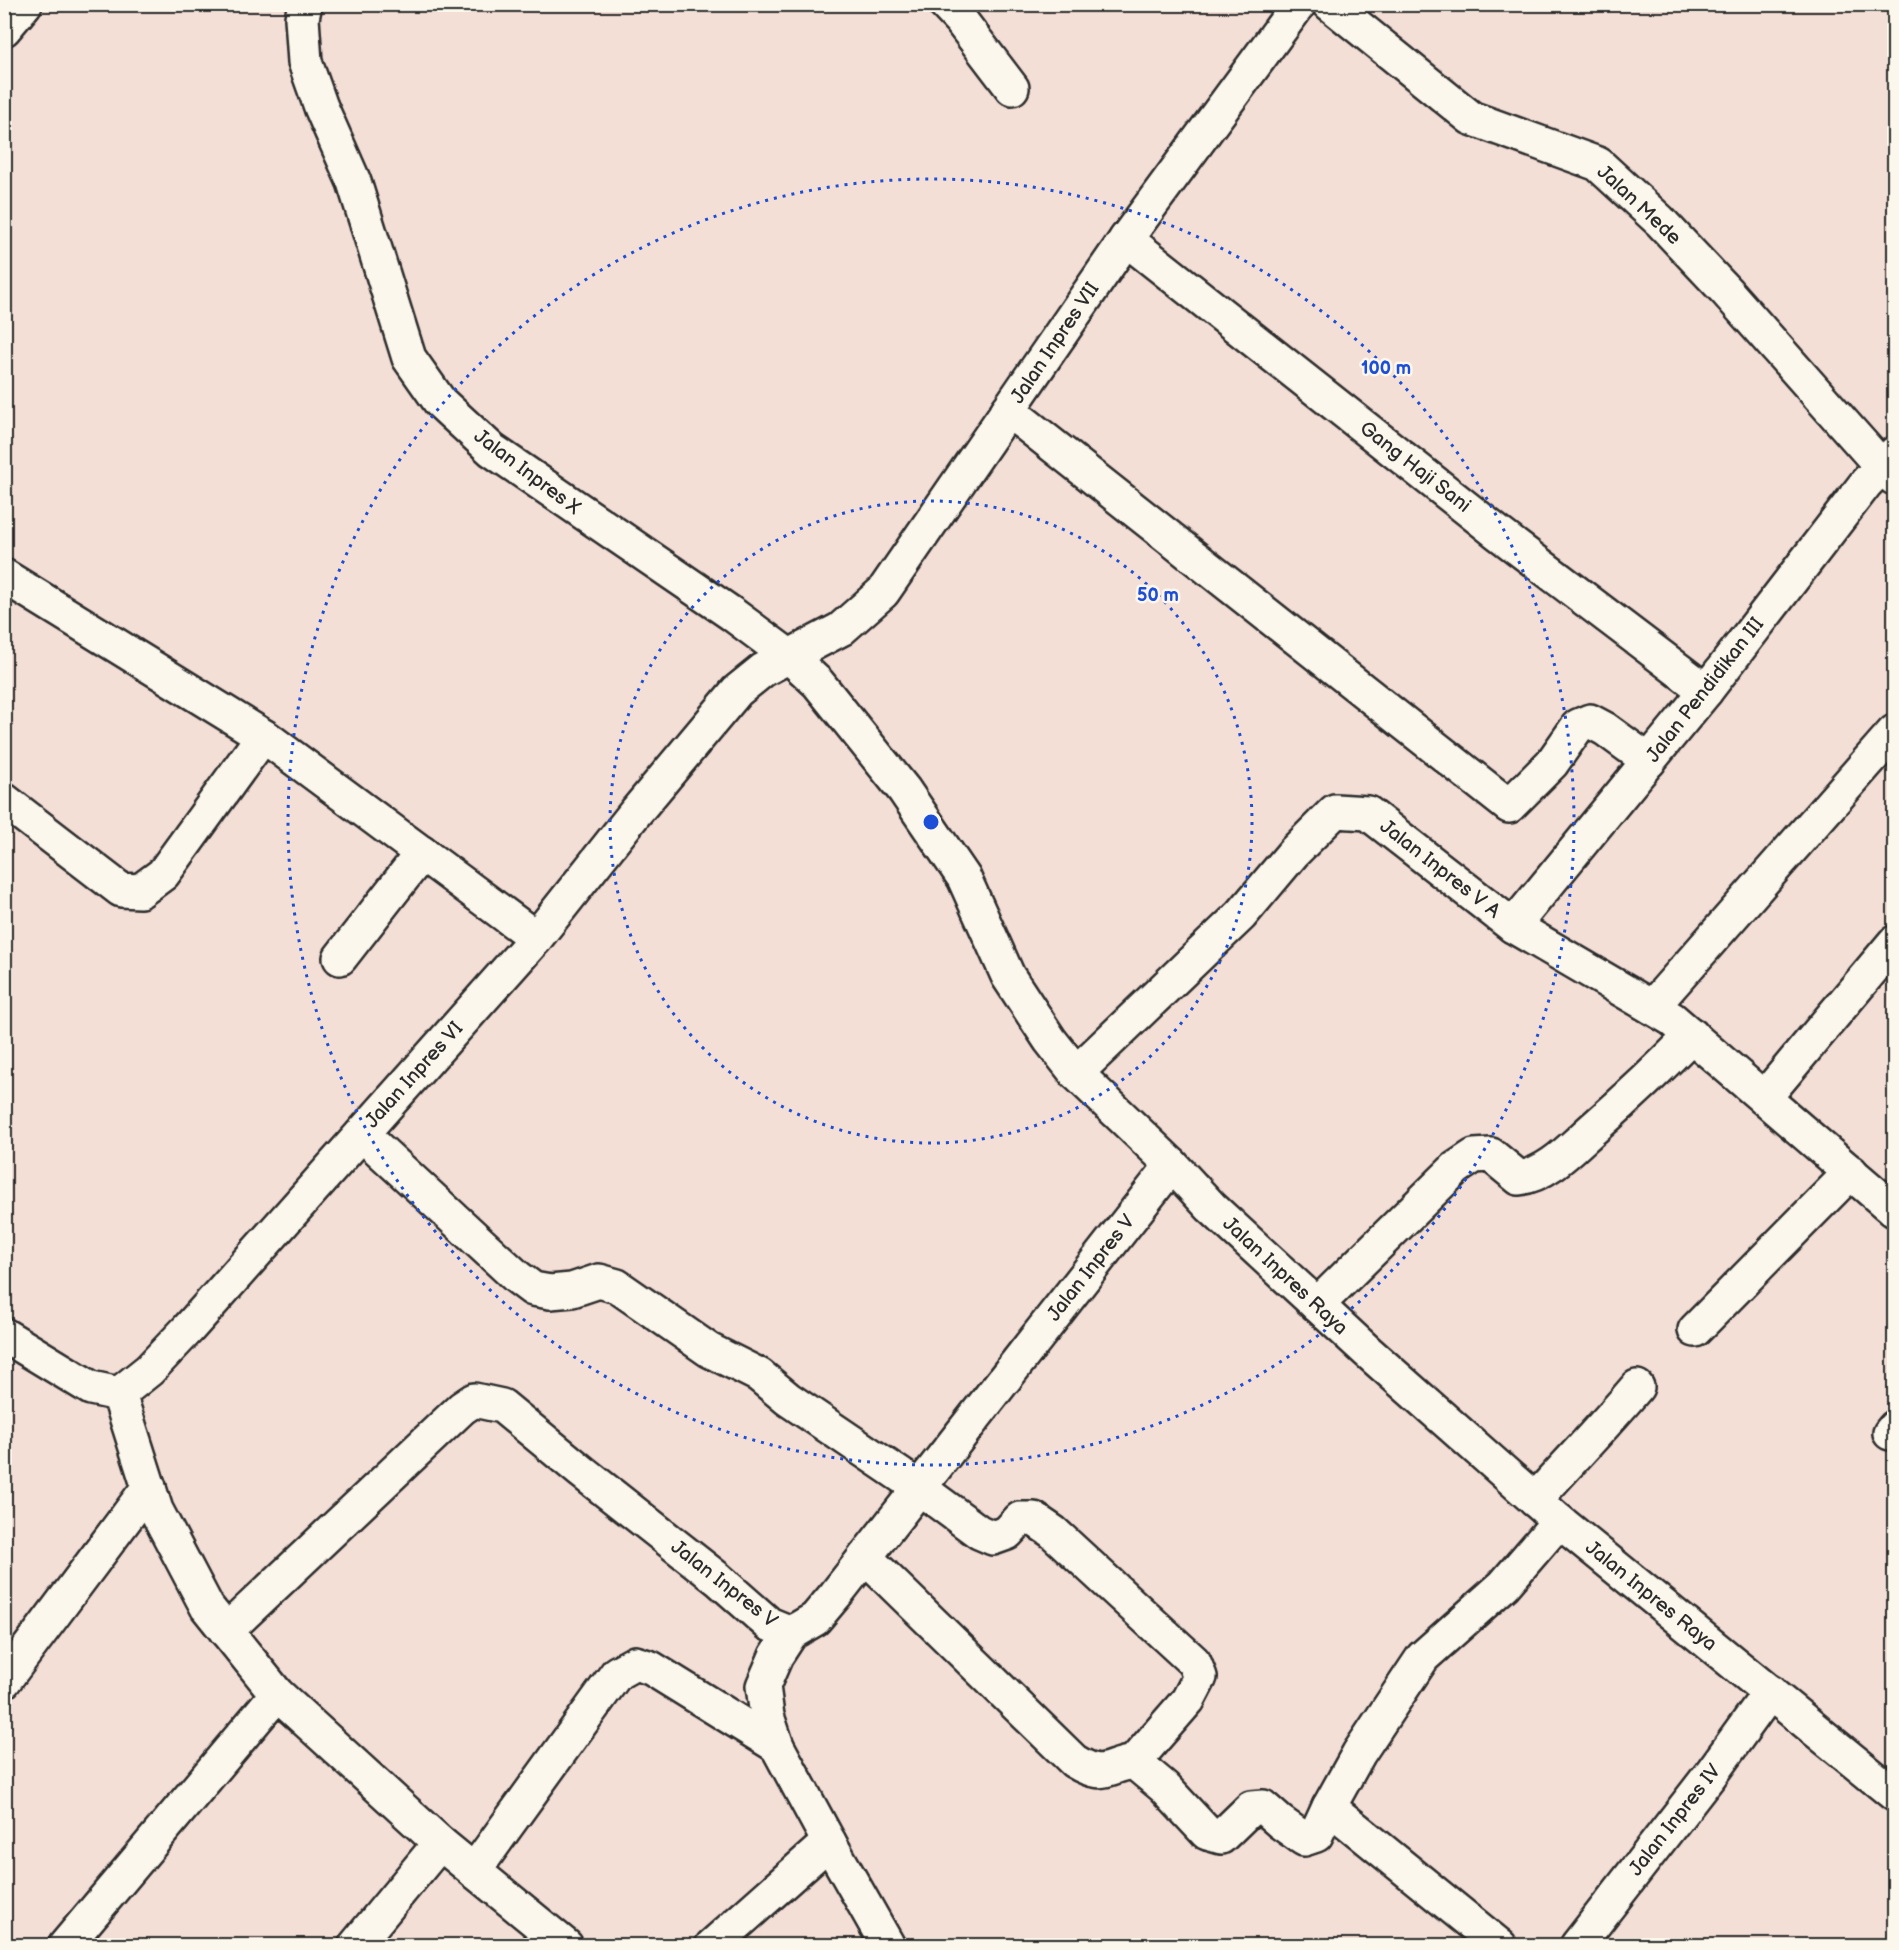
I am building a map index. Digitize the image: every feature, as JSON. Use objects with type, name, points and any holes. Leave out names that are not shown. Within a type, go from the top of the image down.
[{"type":"street","points":[[4,29],[25,4]]},
{"type":"street","name":"Jalan Inpres X","points":[[305,4],[302,18],[304,62],[354,182],[409,358],[440,402],[492,450],[732,614],[790,657]]},
{"type":"street","points":[[945,4],[961,21],[1012,88]]},
{"type":"street","name":"Jalan Inpres VII","points":[[790,657],[841,629],[883,592],[1126,239],[1299,4]]},
{"type":"street","name":"Jalan Mede","points":[[1330,4],[1471,118],[1598,164],[1668,229],[1890,466]]},
{"type":"street","name":"Gang Haji Sani","points":[[1126,239],[1498,532],[1706,691]]},
{"type":"street","points":[[1008,410],[1509,806],[1552,763],[1578,726],[1590,721],[1649,761]]},
{"type":"street","name":"Jalan Pendidikan III","points":[[1513,926],[1706,691],[1866,483],[1890,466]]},
{"type":"street","points":[[4,576],[263,736],[536,938]]},
{"type":"street","name":"Jalan Inpres VI","points":[[119,1395],[149,1370],[189,1328],[536,938],[635,813],[737,691],[763,670],[790,657]]},
{"type":"street","name":"Jalan Inpres Raya","points":[[790,657],[818,683],[904,790],[964,878],[1008,976],[1050,1040],[1076,1073],[1172,1165],[1211,1208],[1547,1511],[1894,1794]]},
{"type":"street","points":[[1317,1305],[1455,1168],[1474,1156],[1491,1155],[1519,1178],[1528,1177],[1559,1159],[1642,1086],[1672,1020],[1894,732]]},
{"type":"street","points":[[4,800],[121,890],[140,891],[163,874],[263,736]]},
{"type":"street","name":"Jalan Inpres V A","points":[[1076,1073],[1241,915],[1294,852],[1335,811],[1368,813],[1513,926],[1672,1020],[1894,1210]]},
{"type":"street","points":[[340,958],[422,854]]},
{"type":"street","points":[[1764,1098],[1894,943]]},
{"type":"street","points":[[362,1134],[517,1277],[533,1289],[550,1292],[572,1290],[599,1281],[617,1286],[709,1350],[759,1375],[788,1399],[918,1487],[979,1532],[993,1538],[1007,1533],[1020,1519],[1034,1519],[1053,1532],[1194,1662],[1200,1677],[1188,1700],[1134,1762],[1125,1763],[1106,1771],[1088,1770],[1074,1761],[865,1557]]},
{"type":"street","name":"Jalan Inpres V","points":[[226,1631],[462,1408],[474,1400],[502,1406],[580,1471],[718,1579],[769,1624],[791,1633],[815,1619],[1172,1165]]},
{"type":"street","points":[[1695,1330],[1851,1172]]},
{"type":"street","points":[[4,1335],[92,1388],[119,1395],[156,1510],[207,1607],[277,1694],[440,1843],[566,1946]]},
{"type":"street","points":[[1134,1762],[1164,1787],[1207,1833],[1221,1837],[1251,1808],[1263,1808],[1304,1839],[1316,1835],[1359,1753],[1423,1658],[1504,1585],[1590,1441],[1637,1387]]},
{"type":"street","points":[[4,1681],[149,1487]]},
{"type":"street","points":[[791,1633],[776,1656],[763,1686],[767,1716],[777,1746],[888,1946]]},
{"type":"street","points":[[474,1871],[617,1673],[635,1663],[651,1668],[777,1746]]},
{"type":"street","name":"Jalan Inpres IV","points":[[1577,1946],[1710,1775],[1770,1692]]},
{"type":"street","points":[[65,1946],[277,1694]]},
{"type":"street","points":[[1329,1807],[1500,1946]]},
{"type":"street","points":[[712,1946],[829,1842]]},
{"type":"street","points":[[355,1946],[440,1843]]}]
